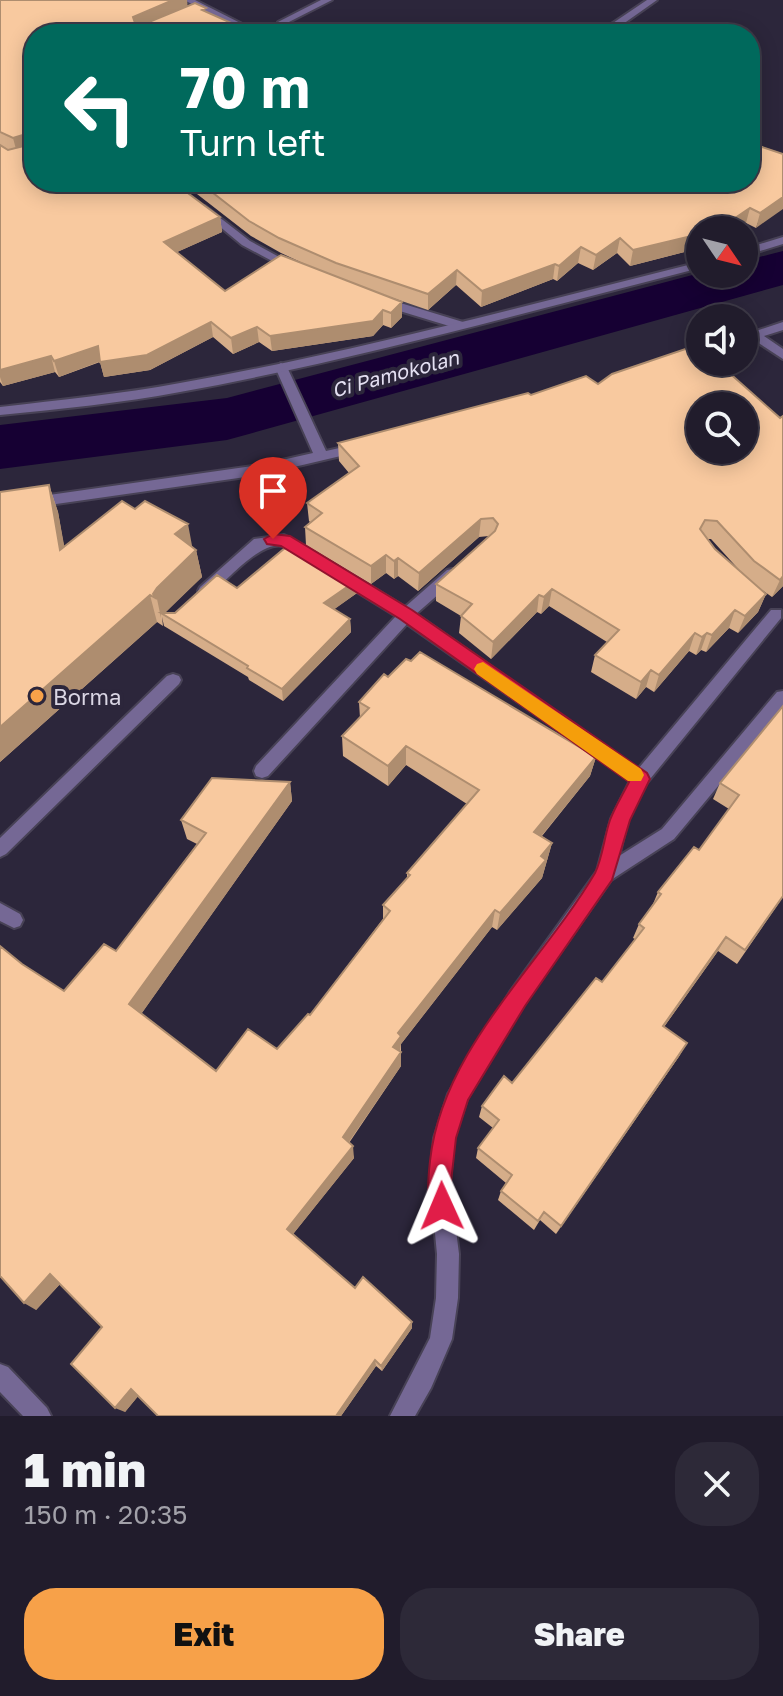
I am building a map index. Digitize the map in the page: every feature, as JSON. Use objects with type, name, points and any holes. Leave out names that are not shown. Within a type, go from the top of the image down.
[{"type":"street","points":[[188,0],[237,24]]},
{"type":"street","points":[[282,22],[328,0]]},
{"type":"street","points":[[617,24],[653,0]]},
{"type":"street","points":[[192,13],[205,8]]},
{"type":"street","points":[[194,200],[246,243],[304,273]]},
{"type":"street","points":[[758,248],[783,240]]},
{"type":"street","points":[[0,411],[130,395],[281,367],[686,268]]},
{"type":"street","points":[[370,296],[412,313],[459,325]]},
{"type":"street","points":[[758,335],[783,326]]},
{"type":"street","points":[[758,342],[783,355]]},
{"type":"street","points":[[281,367],[321,457]]},
{"type":"street","points":[[0,507],[260,470],[367,446]]},
{"type":"street","points":[[193,601],[259,543],[284,540],[406,615],[640,779]]},
{"type":"street","points":[[262,771],[406,615],[463,564]]},
{"type":"street","points":[[402,1416],[423,1380],[441,1339],[447,1298],[448,1254],[440,1182],[444,1138],[458,1094],[517,998],[605,874],[620,819],[640,779],[775,612]]},
{"type":"street","points":[[0,849],[173,680]]},
{"type":"street","points":[[605,874],[668,834],[783,697]]},
{"type":"street","points":[[0,1375],[39,1416]]},
{"type":"building","points":[[0,0],[173,0],[133,17],[135,23],[149,22],[195,3],[206,8],[202,10],[234,24],[24,24],[24,135],[13,138],[0,132]]},
{"type":"building","points":[[0,145],[8,150],[24,146],[24,192],[186,192],[220,217],[164,242],[225,291],[281,255],[402,302],[391,313],[383,310],[373,321],[270,336],[257,327],[231,338],[211,322],[147,355],[100,362],[98,346],[54,361],[51,356],[0,370]]},
{"type":"building","points":[[760,146],[783,154],[783,197],[760,213],[750,208],[738,216],[686,216],[686,237],[633,250],[620,238],[596,255],[581,247],[559,266],[555,264],[482,291],[457,270],[428,294],[336,263],[249,221],[212,192],[760,192]]},
{"type":"building","points":[[686,349],[686,376],[733,376],[751,392],[686,392],[686,464],[758,464],[758,398],[780,418],[783,416],[783,576],[780,580],[754,561],[717,521],[705,520],[700,529],[715,549],[766,594],[745,616],[735,610],[712,635],[707,633],[702,637],[695,633],[659,675],[651,670],[641,682],[595,655],[619,630],[552,589],[544,597],[539,595],[493,642],[461,616],[472,604],[436,584],[495,531],[498,524],[493,518],[481,519],[419,573],[398,558],[394,561],[386,555],[371,566],[305,527],[322,513],[307,503],[359,466],[338,443],[528,393],[531,395],[586,376],[598,384],[612,374]]},
{"type":"building","points":[[49,485],[60,550],[122,501],[135,509],[145,501],[188,524],[175,534],[196,550],[157,588],[153,594],[157,599],[150,595],[0,727],[0,492]]},
{"type":"building","points":[[291,543],[357,580],[324,603],[350,619],[282,689],[161,613],[175,613],[217,575],[237,588]]},
{"type":"building","points":[[420,652],[596,757],[534,832],[552,843],[541,856],[546,860],[500,913],[495,910],[398,1033],[401,1036],[393,1047],[401,1052],[343,1137],[353,1146],[287,1229],[355,1288],[363,1277],[412,1322],[381,1366],[375,1360],[336,1416],[158,1416],[131,1389],[115,1408],[71,1364],[102,1327],[50,1274],[24,1303],[0,1276],[0,946],[64,991],[104,944],[116,951],[206,833],[181,820],[212,778],[290,782],[129,1004],[216,1071],[248,1029],[277,1049],[310,1015],[390,911],[383,905],[410,875],[407,873],[479,790],[406,746],[388,766],[342,736],[369,708],[359,702],[384,674],[388,677],[406,659],[411,661]]},
{"type":"building","points":[[783,706],[783,896],[745,950],[726,937],[663,1026],[687,1043],[561,1226],[544,1212],[538,1221],[501,1191],[512,1175],[478,1148],[499,1120],[482,1106],[504,1076],[512,1083],[596,978],[602,982],[644,928],[639,924],[661,894],[658,892],[694,847],[699,850],[739,795],[720,783]]},
{"type":"waterway","name":"Ci Pamokolan","points":[[0,447],[227,419],[783,268]]},
{"type":"slow traffic","points":[[483,669],[634,775]]},
{"type":"place","name":"Borma","points":[[37,696]]},
{"type":"route","points":[[273,539],[284,540],[406,615],[640,779],[620,819],[605,874],[517,998],[458,1094],[444,1138],[440,1182],[442,1206]]}]
